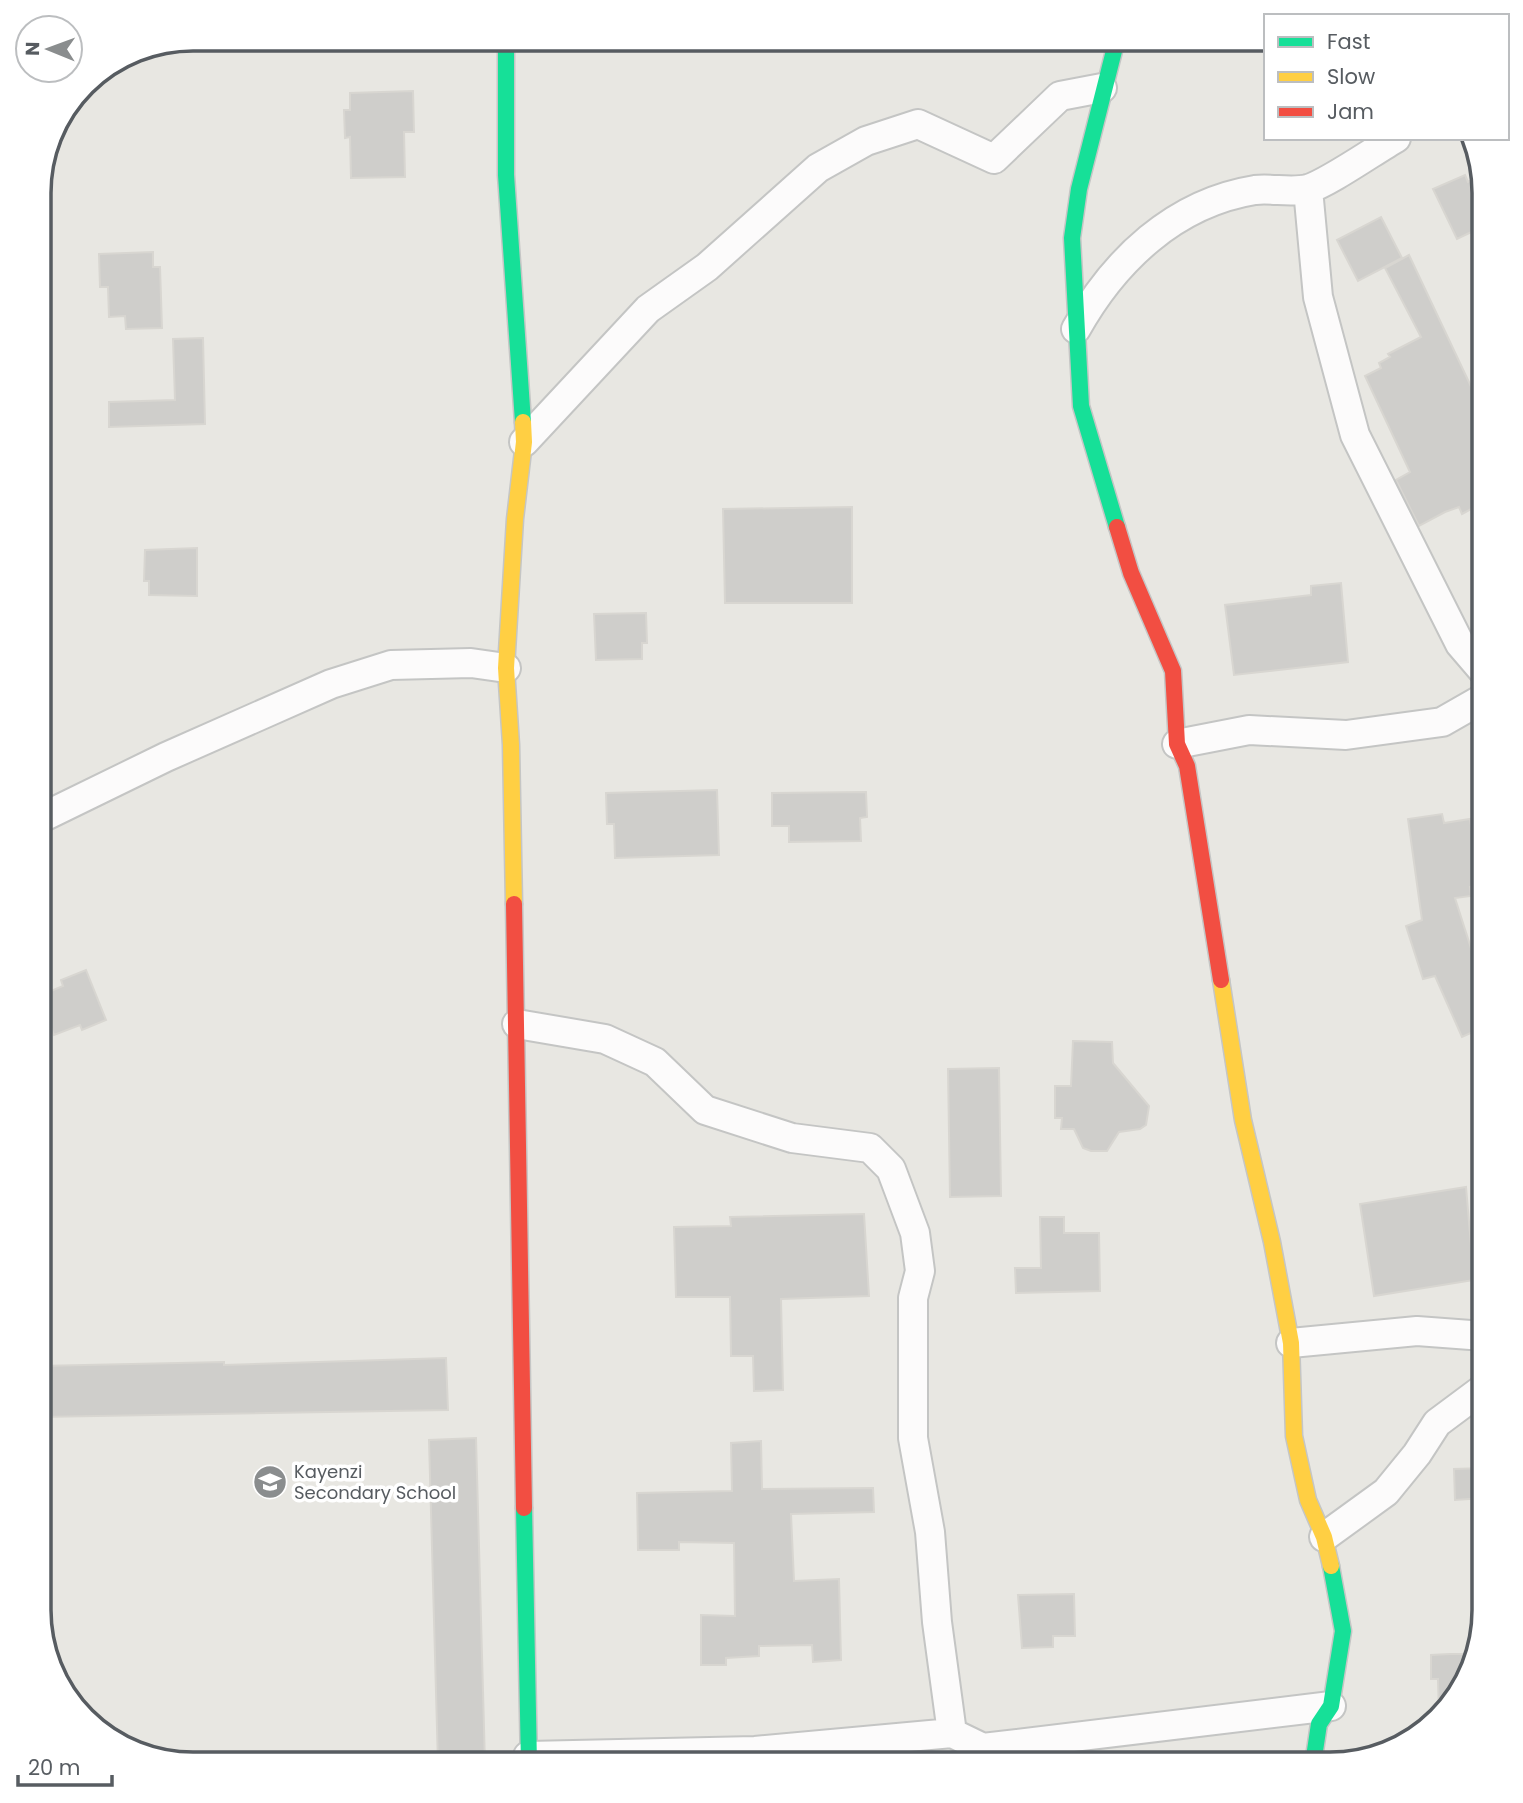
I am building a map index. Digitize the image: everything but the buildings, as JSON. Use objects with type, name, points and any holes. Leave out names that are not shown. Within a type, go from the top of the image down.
[{"type":"street","points":[[506,51],[506,175],[524,442],[515,519],[506,668],[511,745],[517,1024],[528,1752]]},
{"type":"street","points":[[1113,51],[1079,189],[1072,238],[1082,406],[1100,475],[1131,573],[1173,671],[1177,744],[1187,766],[1243,1120],[1272,1242],[1291,1343],[1294,1436],[1308,1500],[1324,1537],[1336,1585],[1343,1631],[1331,1706],[1319,1724],[1315,1752]]},
{"type":"street","points":[[524,442],[648,309],[707,267],[818,168],[866,141],[918,124],[994,159],[1060,96],[1102,88]]},
{"type":"street","points":[[1076,329],[1100,289],[1150,235],[1191,210],[1254,190],[1308,189],[1393,140]]},
{"type":"street","points":[[1308,189],[1318,297],[1355,435],[1460,643],[1472,657]]},
{"type":"street","points":[[51,813],[166,757],[355,677],[391,665],[471,663],[506,668]]},
{"type":"street","points":[[1177,744],[1249,730],[1346,735],[1443,722],[1472,705]]},
{"type":"street","points":[[517,1024],[605,1039],[656,1062],[705,1110],[792,1138],[870,1148],[891,1169],[915,1233],[920,1271],[913,1298],[913,1438],[930,1532],[937,1622],[952,1734]]},
{"type":"street","points":[[1291,1343],[1417,1331],[1472,1335]]},
{"type":"street","points":[[1324,1537],[1386,1492],[1417,1454],[1437,1423],[1472,1397]]},
{"type":"street","points":[[730,1752],[952,1734],[983,1748],[1331,1706]]},
{"type":"traffic: fast","points":[[506,51],[506,175],[523,422]]},
{"type":"traffic: fast","points":[[1114,51],[1079,189],[1072,238],[1081,406],[1117,527]]},
{"type":"traffic: fast","points":[[524,1508],[529,1752]]},
{"type":"traffic: fast","points":[[1315,1752],[1319,1724],[1331,1706],[1343,1631],[1331,1566]]},
{"type":"traffic: slow","points":[[514,904],[511,745],[506,668],[515,519],[524,442],[523,422]]},
{"type":"traffic: slow","points":[[1221,980],[1243,1120],[1272,1242],[1291,1343],[1294,1436],[1308,1500],[1324,1537],[1331,1566]]},
{"type":"traffic: jam","points":[[1117,527],[1131,573],[1173,671],[1177,744],[1187,766],[1221,980]]},
{"type":"traffic: jam","points":[[514,904],[524,1508]]},
{"type":"place","name":"Kayenzi Secondary School","points":[[270,1482]]}]
